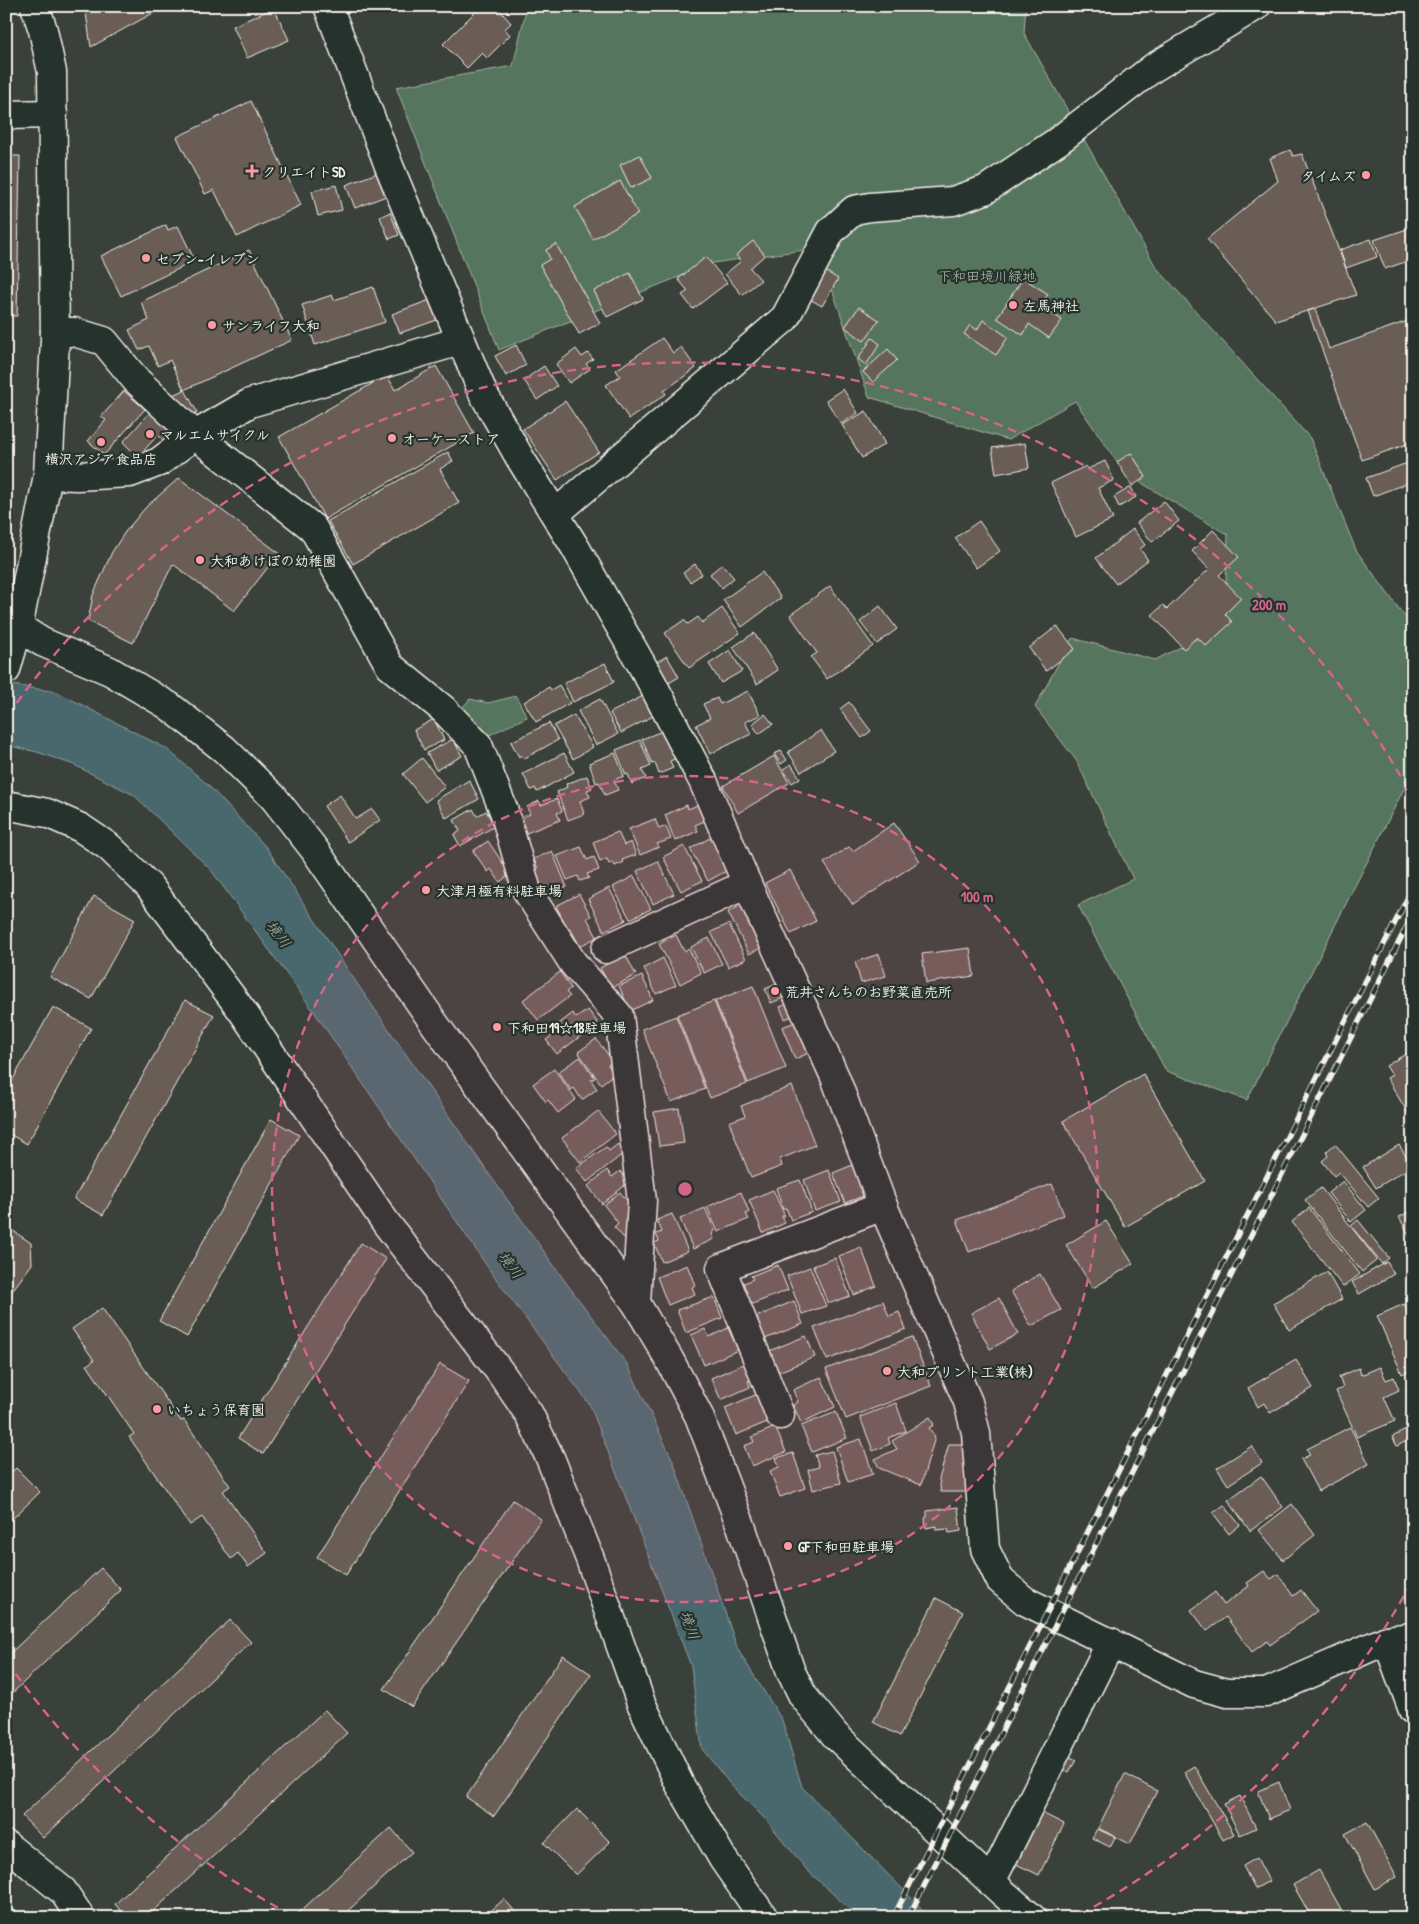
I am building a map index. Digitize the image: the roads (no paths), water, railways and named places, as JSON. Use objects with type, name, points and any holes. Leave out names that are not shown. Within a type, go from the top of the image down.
[{"type":"street","points":[[35,6],[44,30],[52,72],[55,332],[48,475],[10,642],[42,642],[110,671],[169,706],[224,749],[274,798],[314,849],[439,1030],[636,1303],[669,1359],[699,1416],[741,1526],[790,1672],[803,1696],[835,1735],[991,1882],[1032,1918]]},
{"type":"street","points":[[328,6],[389,166],[483,393],[652,683],[699,773],[834,1077],[883,1206],[968,1402],[976,1434],[985,1549],[1000,1580],[1025,1602],[1111,1642],[1194,1684],[1227,1693],[1266,1693],[1400,1638],[1413,1710]]},
{"type":"street","points":[[555,514],[785,318],[831,231],[854,210],[870,207],[953,201],[985,190],[1058,141],[1153,68],[1256,6]]},
{"type":"street","points":[[6,115],[53,114]]},
{"type":"street","points":[[55,332],[74,332],[104,341],[136,380],[195,435],[313,528],[390,666],[443,709],[478,745],[504,811],[527,891],[573,963],[619,1016],[642,1201],[636,1303]]},
{"type":"street","points":[[48,475],[69,476],[130,473],[159,462],[195,435],[250,403],[460,341]]},
{"type":"street","points":[[6,805],[47,813],[81,828],[109,847],[149,886],[243,1012],[386,1223],[500,1372],[529,1414],[551,1460],[576,1523],[641,1703],[680,1785],[724,1859],[764,1918]]},
{"type":"street","points":[[606,949],[747,884]]},
{"type":"street","points":[[780,1415],[721,1268],[883,1206]]},
{"type":"street","points":[[991,1882],[1111,1642]]},
{"type":"street","points":[[6,1844],[63,1891],[81,1918]]},
{"type":"water","name":"境川","points":[[6,684],[57,692],[167,749],[208,785],[266,847],[360,988],[482,1164],[567,1284],[627,1364],[673,1461],[738,1650],[782,1720],[802,1787],[931,1918],[859,1918],[807,1870],[767,1821],[731,1785],[702,1749],[691,1666],[590,1405],[491,1272],[315,1013],[211,870],[134,795],[74,765],[37,752],[6,745]]},
{"type":"railway","points":[[893,1918],[1413,887]]},
{"type":"railway","points":[[908,1918],[1413,914]]},
{"type":"place","name":"クリエイトSD","points":[[252,171]]},
{"type":"place","name":"タイムズ","points":[[1366,175]]},
{"type":"place","name":"セブン-イレブン","points":[[146,258]]},
{"type":"place","name":"左馬神社","points":[[1013,305]]},
{"type":"place","name":"サンライフ大和","points":[[212,325]]},
{"type":"place","name":"マルエムサイクル","points":[[150,434]]},
{"type":"place","name":"オーケーストア","points":[[392,438]]},
{"type":"place","name":"横沢アジア食品店","points":[[101,442]]},
{"type":"place","name":"大和あけぼの幼稚園","points":[[200,560]]},
{"type":"place","name":"大津月極有料駐車場","points":[[426,890]]},
{"type":"place","name":"荒井さんちのお野菜直売所","points":[[775,991]]},
{"type":"place","name":"下和田19☆18駐車場","points":[[497,1027]]},
{"type":"place","name":"大和プリント工業(株)","points":[[887,1371]]},
{"type":"place","name":"いちょう保育園","points":[[157,1409]]},
{"type":"place","name":"GF下和田駐車場","points":[[788,1546]]},
{"type":"park label","name":"下和田境川緑地","points":[[987,275]]}]
